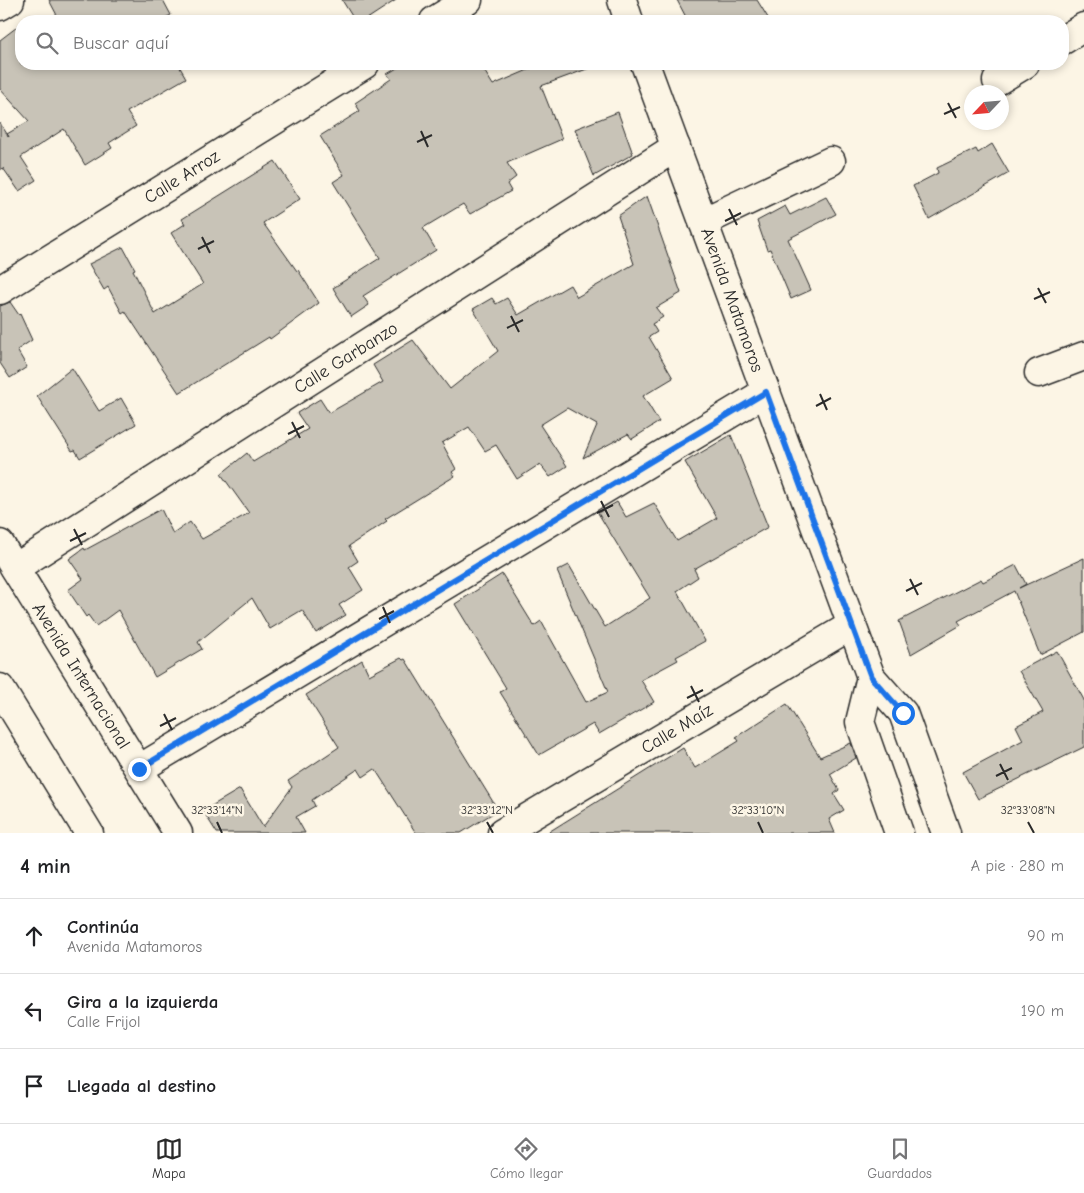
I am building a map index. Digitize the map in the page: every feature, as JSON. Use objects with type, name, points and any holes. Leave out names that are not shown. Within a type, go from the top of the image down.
[{"type":"street","points":[[0,6],[10,0]]},
{"type":"street","points":[[444,15],[468,0]]},
{"type":"street","points":[[622,0],[628,15]]},
{"type":"street","points":[[1069,36],[1084,27]]},
{"type":"street","name":"Calle Arroz","points":[[0,290],[355,70]]},
{"type":"street","name":"Avenida Matamoros","points":[[647,70],[871,677],[903,713],[946,833]]},
{"type":"street","points":[[997,81],[1014,70]]},
{"type":"street","name":"Calle Garbanzo","points":[[15,568],[676,148]]},
{"type":"street","points":[[703,222],[831,161]]},
{"type":"street","points":[[1039,374],[1084,356]]},
{"type":"street","points":[[139,769],[766,392]]},
{"type":"street","name":"Avenida Internacional","points":[[0,544],[178,833]]},
{"type":"street","name":"Calle Maíz","points":[[502,833],[852,624]]},
{"type":"street","points":[[871,677],[860,722],[899,833]]},
{"type":"street","points":[[0,688],[89,833]]},
{"type":"building","points":[[49,0],[163,0],[171,15],[57,15]]},
{"type":"building","points":[[342,0],[396,0],[373,15],[351,15]]},
{"type":"building","points":[[677,0],[757,0],[766,15],[685,15]]},
{"type":"building","points":[[15,29],[15,70],[181,70],[186,78],[127,112],[136,126],[109,143],[112,148],[85,165],[64,129],[21,157],[36,180],[19,191],[3,168],[0,170],[0,123],[7,134],[29,121],[0,89],[0,40]]},
{"type":"building","points":[[394,70],[484,70],[493,85],[528,70],[584,70],[541,86],[562,139],[507,163],[516,177],[507,184],[511,191],[470,214],[463,204],[423,228],[436,250],[363,296],[369,305],[351,317],[333,288],[380,258],[333,182],[344,175],[320,136],[360,111],[355,103],[391,79],[387,74]]},
{"type":"building","points":[[618,112],[633,154],[594,176],[575,129]]},
{"type":"building","points":[[992,144],[1009,173],[929,219],[913,186],[938,173],[937,168],[976,149],[978,153]]},
{"type":"building","points":[[275,161],[300,199],[263,223],[298,270],[319,303],[270,339],[269,337],[179,393],[125,311],[122,313],[108,287],[104,290],[89,264],[123,247],[155,314],[203,284],[171,233],[185,224],[182,219]]},
{"type":"building","points":[[647,196],[681,293],[656,308],[663,317],[652,324],[657,332],[649,337],[673,378],[643,396],[659,422],[632,439],[628,434],[583,458],[597,425],[567,408],[540,425],[567,466],[550,477],[540,464],[517,479],[496,445],[485,451],[469,427],[442,443],[456,469],[452,472],[455,476],[385,519],[387,521],[349,546],[358,561],[349,567],[363,590],[339,605],[346,615],[316,633],[302,610],[270,629],[252,598],[198,642],[202,649],[155,677],[118,610],[96,626],[88,615],[86,617],[68,590],[83,579],[69,559],[84,548],[85,550],[161,509],[173,534],[190,522],[202,539],[249,513],[221,474],[247,453],[253,462],[308,429],[297,413],[320,399],[329,413],[383,382],[373,365],[413,340],[450,389],[498,351],[473,309],[492,298],[496,304],[507,298],[518,315],[570,285],[577,297],[634,264],[618,216]]},
{"type":"building","points":[[826,197],[836,214],[788,239],[811,290],[791,299],[770,249],[767,250],[757,221],[785,206],[790,215]]},
{"type":"building","points":[[10,302],[20,314],[32,340],[17,350],[27,367],[10,378],[0,363],[0,306]]},
{"type":"building","points":[[72,368],[99,411],[121,398],[136,424],[80,458],[75,450],[72,451],[37,396]]},
{"type":"building","points":[[731,435],[768,527],[694,569],[698,577],[677,591],[705,641],[676,657],[678,660],[641,680],[654,702],[599,734],[593,724],[539,755],[500,692],[506,688],[455,604],[502,574],[534,626],[541,621],[586,702],[608,692],[557,571],[569,565],[605,627],[650,598],[598,513],[617,502],[626,517],[654,503],[677,541],[717,518],[685,462]]},
{"type":"building","points":[[1084,558],[1084,632],[1040,655],[1014,591],[958,621],[961,625],[911,654],[899,621],[981,579],[983,582],[1016,565],[1026,584],[1019,588]]},
{"type":"building","points":[[1057,651],[1084,700],[1084,747],[978,799],[963,772],[1023,740],[1016,726],[1043,712],[1019,671]]},
{"type":"building","points":[[401,658],[405,659],[498,810],[461,833],[416,833],[375,769],[363,777],[358,769],[312,800],[315,806],[296,817],[305,833],[217,833],[203,811],[240,789],[263,827],[292,787],[288,781],[339,747],[306,695],[362,660],[369,675]]},
{"type":"building","points":[[787,704],[820,757],[851,743],[856,758],[830,774],[839,790],[834,794],[844,810],[829,819],[835,833],[547,833],[683,748],[695,768],[739,741],[736,737]]},
{"type":"route","points":[[139,769],[766,392],[871,677],[903,713]]}]
